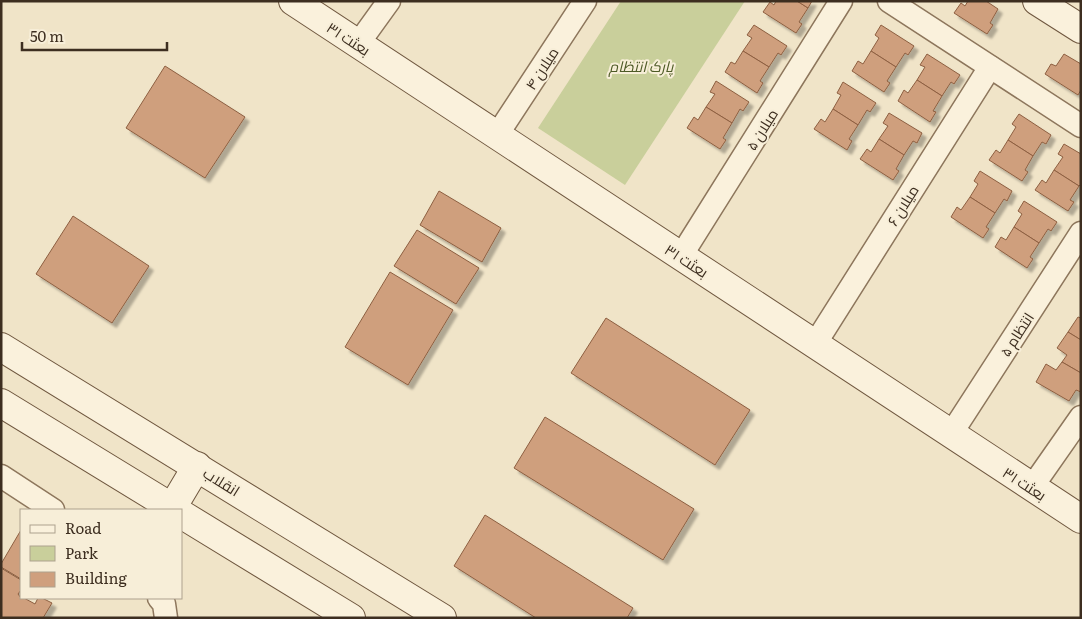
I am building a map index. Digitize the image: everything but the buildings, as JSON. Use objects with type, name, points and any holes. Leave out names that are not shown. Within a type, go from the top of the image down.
[{"type":"street","name":"بعثت ۳۱","points":[[293,1],[1081,519]]},
{"type":"street","points":[[358,44],[389,1]]},
{"type":"street","name":"میلان ۴","points":[[497,136],[585,1]]},
{"type":"street","name":"میلان ۵","points":[[681,256],[842,1]]},
{"type":"street","points":[[889,1],[1081,126]]},
{"type":"street","points":[[1037,1],[1081,29]]},
{"type":"street","name":"میلان ۶","points":[[815,344],[990,67]]},
{"type":"street","name":"انتظام ۵","points":[[951,434],[1081,233]]},
{"type":"street","name":"انقلاب","points":[[1,347],[442,618]]},
{"type":"street","points":[[1,403],[173,509]]},
{"type":"street","points":[[1032,487],[1081,417]]},
{"type":"street","points":[[177,509],[197,466]]},
{"type":"street","points":[[1,476],[51,509]]},
{"type":"street","points":[[182,515],[351,618]]},
{"type":"street","points":[[160,599],[164,604],[166,618]]},
{"type":"green space","name":"پارک انتظام","points":[[621,1],[745,1],[625,185],[538,128]]}]
